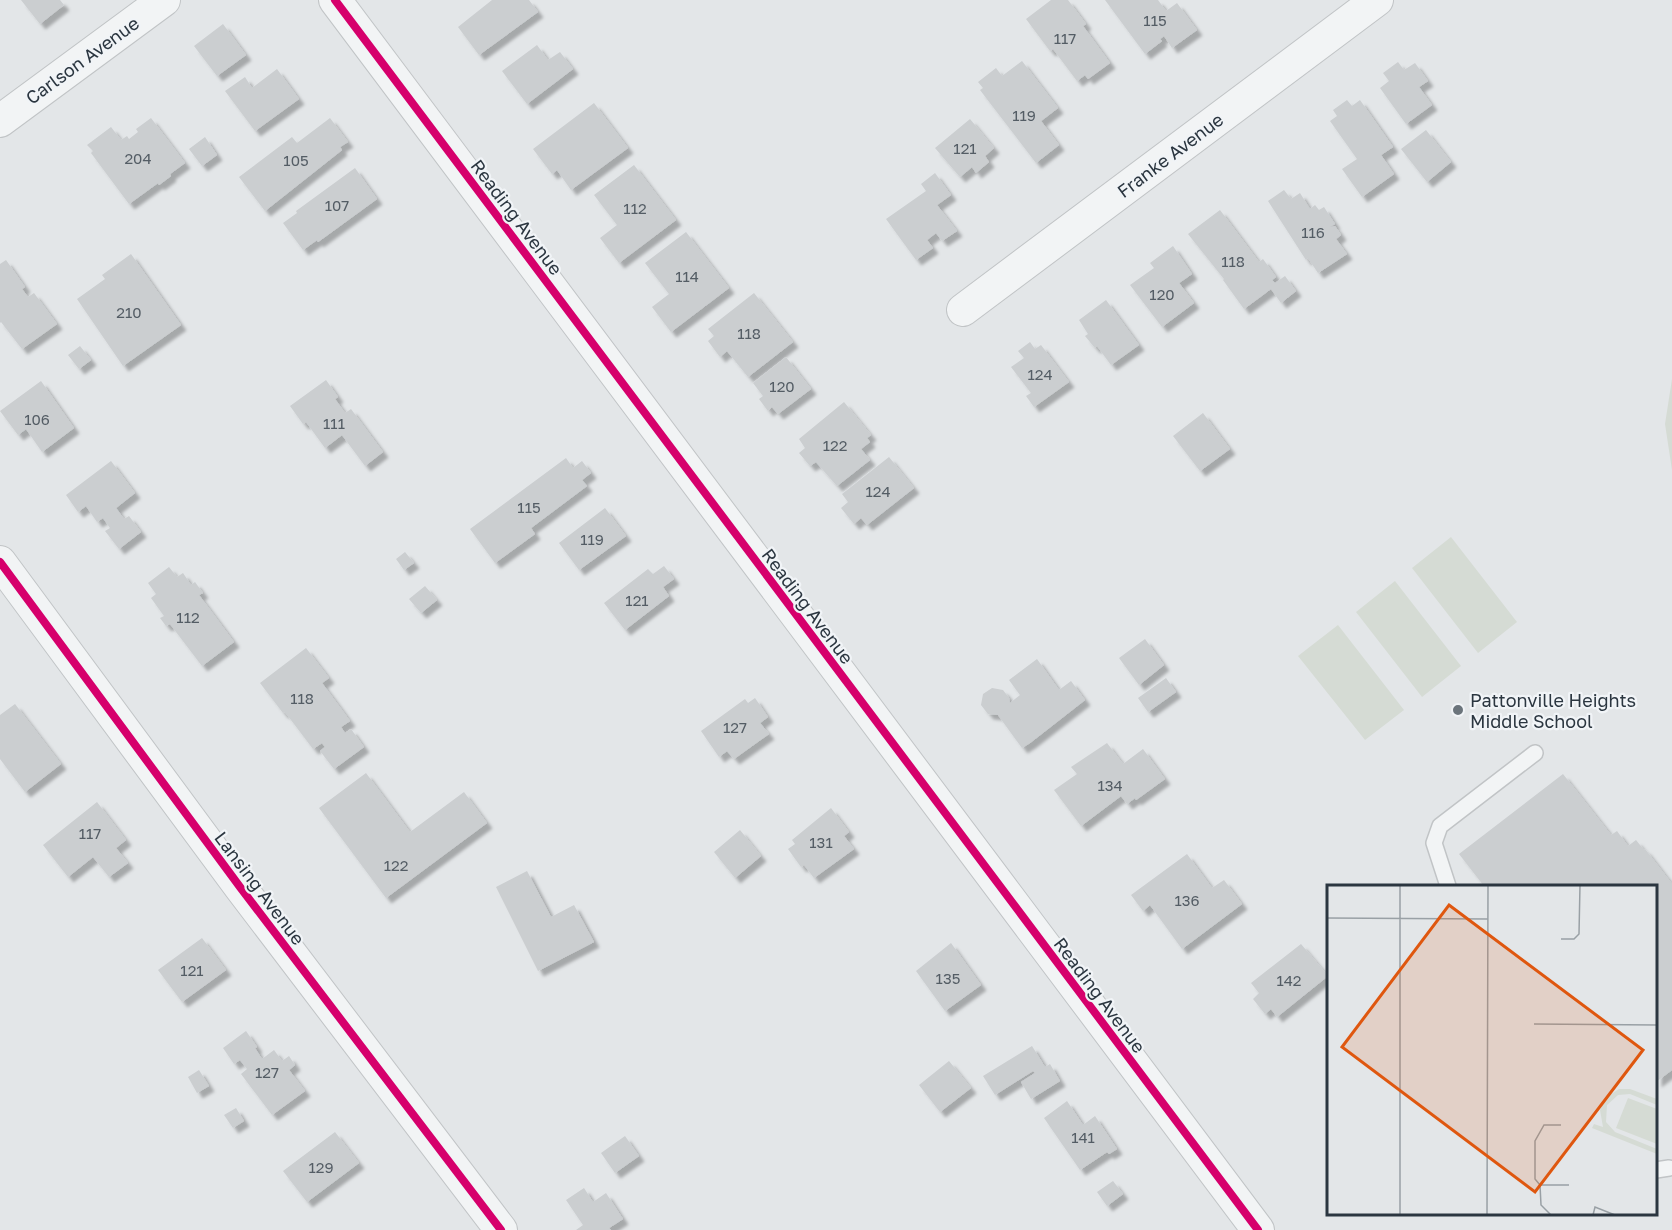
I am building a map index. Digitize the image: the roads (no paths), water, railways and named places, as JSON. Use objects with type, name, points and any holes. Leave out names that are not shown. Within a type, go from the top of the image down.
[{"type":"street","name":"Carlson Avenue","points":[[0,121],[164,0]]},
{"type":"street","name":"Reading Avenue","points":[[334,0],[1258,1230]]},
{"type":"street","name":"Franke Avenue","points":[[963,310],[1377,0]]},
{"type":"street","name":"Lansing Avenue","points":[[0,562],[240,887],[501,1230]]},
{"type":"lane","points":[[1448,885],[1434,843],[1440,826],[1535,753]]},
{"type":"place","name":"Pattonville Heights Middle School","points":[[1458,710]]}]
